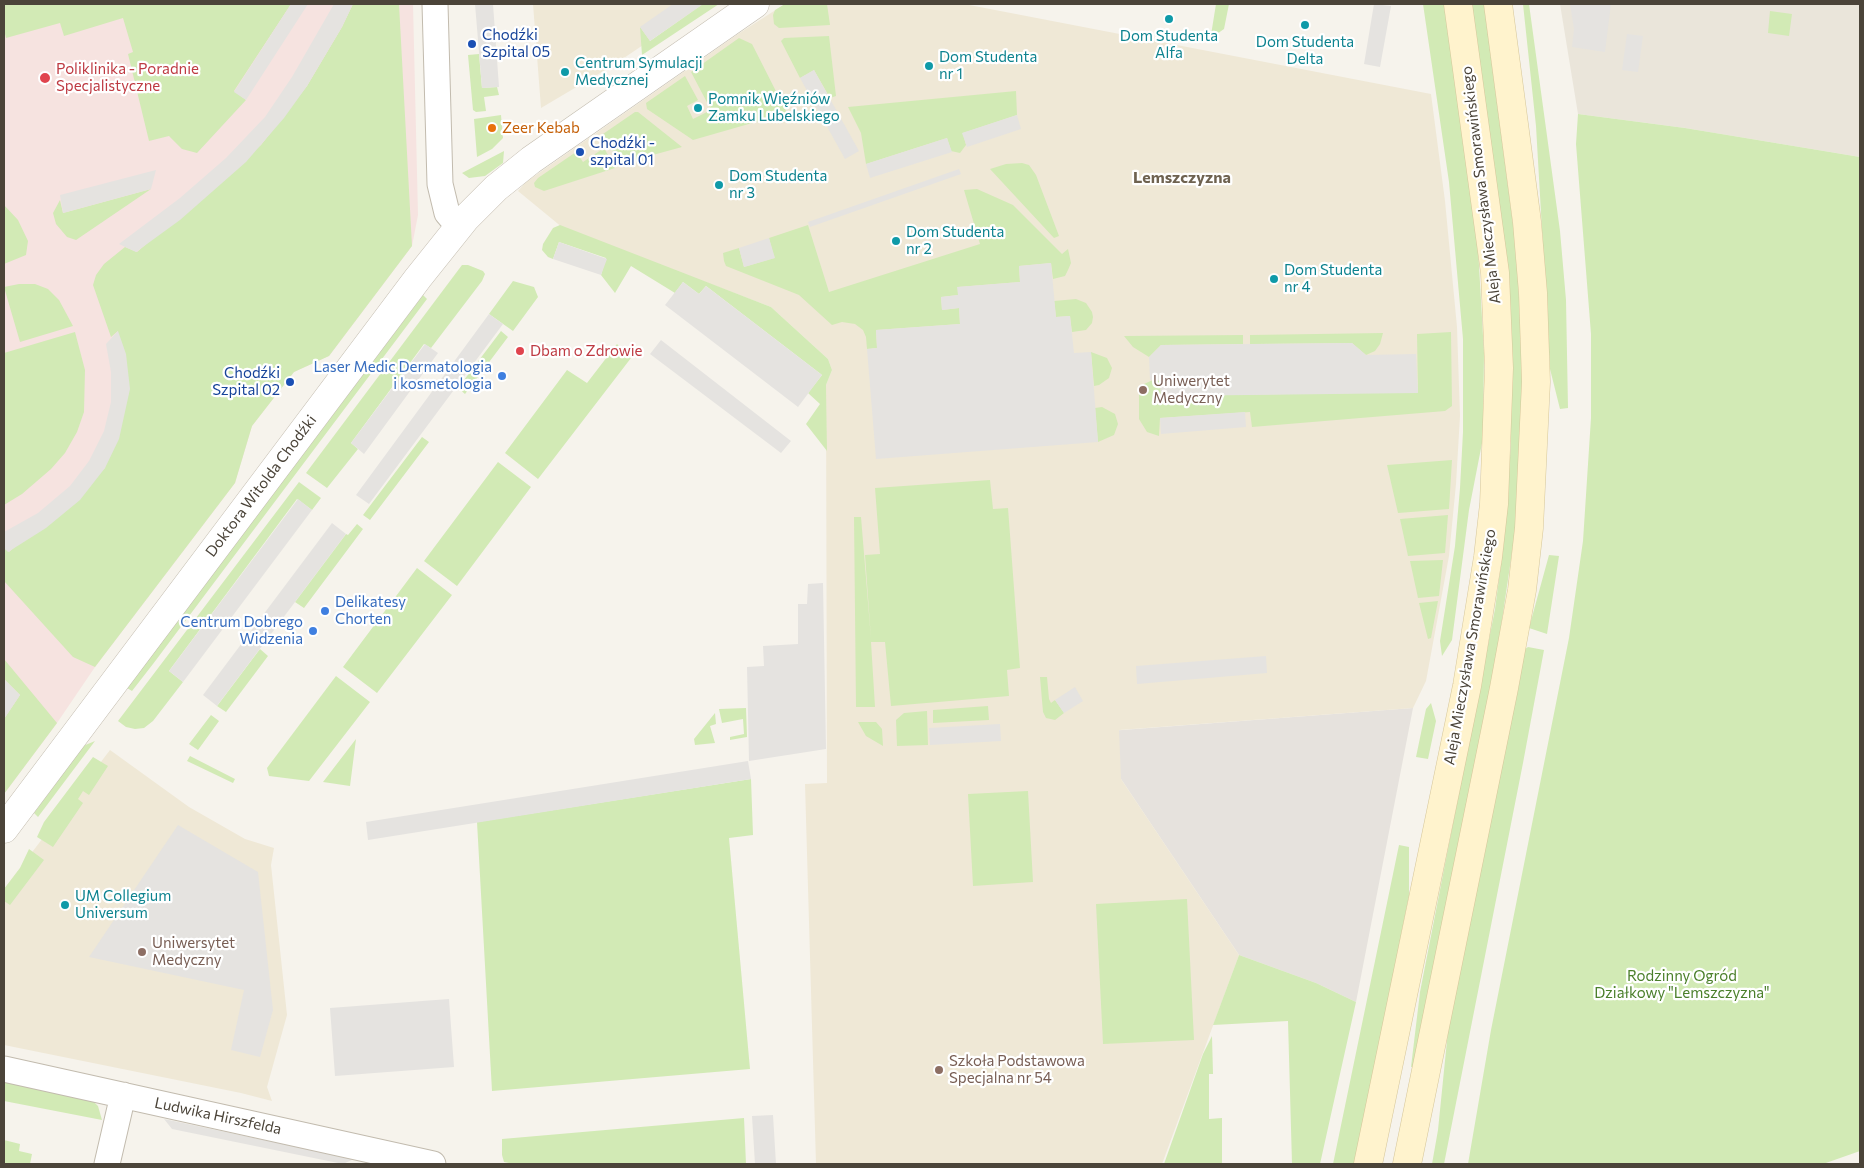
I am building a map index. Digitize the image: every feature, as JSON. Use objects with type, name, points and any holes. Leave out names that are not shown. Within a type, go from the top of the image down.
[{"type":"main road","name":"Aleja Mieczysława Smorawińskiego","points":[[1368,1164],[1466,686],[1488,557],[1494,504],[1499,368],[1495,273],[1458,4]]},
{"type":"main road","points":[[1407,1164],[1504,688],[1522,590],[1529,528],[1536,382],[1533,294],[1527,222],[1498,4]]},
{"type":"street","points":[[435,4],[440,184],[447,213],[458,226]]},
{"type":"street","name":"Doktora Witolda Chodźki","points":[[4,829],[458,226],[485,198],[531,160],[755,4]]},
{"type":"street","name":"Ludwika Hirszfelda","points":[[4,1069],[433,1164]]},
{"type":"street","points":[[107,1164],[123,1095]]},
{"type":"shaded area","points":[[4,4],[413,4],[418,215],[412,246],[329,356],[294,372],[252,426],[235,483],[95,667],[57,723],[4,794]]},
{"type":"shaded area","points":[[291,4],[308,4],[246,100],[234,92]]},
{"type":"shaded area","points":[[334,4],[353,4],[342,27],[307,86],[284,118],[246,162],[180,220],[136,252],[119,244],[180,198],[226,158],[265,117],[292,77]]},
{"type":"shaded area","points":[[475,4],[493,4],[499,87],[482,88]]},
{"type":"shaded area","name":"Centrum Symulacji Medycznej","points":[[533,4],[704,4],[612,66],[541,108]]},
{"type":"shaded area","points":[[673,4],[703,4],[650,41],[640,27]]},
{"type":"shaded area","name":"Uniwerytet Medyczny","points":[[785,4],[964,4],[1431,94],[1445,201],[1457,327],[1460,416],[1449,556],[1426,681],[1413,708],[1119,730],[1121,779],[1239,955],[1162,1164],[816,1164],[805,784],[827,783],[826,385],[832,370],[828,359],[771,307],[563,228],[518,191],[526,182],[738,34]]},
{"type":"shaded area","points":[[1374,4],[1391,6],[1380,67],[1364,64]]},
{"type":"shaded area","points":[[1560,4],[1860,4],[1860,157],[1685,128],[1578,114]]},
{"type":"shaded area","points":[[1570,4],[1611,4],[1605,52],[1572,47],[1574,29]]},
{"type":"shaded area","points":[[1627,34],[1643,36],[1638,72],[1622,70]]},
{"type":"shaded area","points":[[814,70],[859,151],[845,159],[800,78]]},
{"type":"shaded area","points":[[1017,115],[1021,129],[967,147],[962,133]]},
{"type":"shaded area","points":[[947,138],[952,152],[870,178],[866,164]]},
{"type":"shaded area","points":[[959,169],[961,174],[810,227],[808,222]]},
{"type":"shaded area","points":[[156,170],[151,189],[63,213],[60,195]]},
{"type":"shaded area","points":[[769,238],[775,258],[744,267],[739,248]]},
{"type":"shaded area","points":[[559,242],[607,259],[601,275],[553,259]]},
{"type":"shaded area","points":[[1051,263],[1056,317],[1070,316],[1074,353],[1091,352],[1098,442],[876,459],[867,349],[877,348],[876,330],[960,324],[959,308],[942,310],[941,297],[958,295],[957,287],[1020,282],[1019,266]]},
{"type":"shaded area","points":[[683,282],[699,294],[706,286],[822,375],[798,407],[665,305]]},
{"type":"shaded area","points":[[489,314],[503,324],[369,504],[356,495]]},
{"type":"shaded area","points":[[118,331],[126,354],[130,389],[119,439],[105,468],[80,500],[46,528],[8,552],[4,548],[4,532],[38,513],[70,486],[89,461],[104,431],[111,402],[111,372],[106,344]]},
{"type":"shaded area","points":[[661,340],[791,441],[781,453],[650,354]]},
{"type":"shaded area","points":[[1352,343],[1366,355],[1416,354],[1418,393],[1161,396],[1160,381],[1150,380],[1149,357],[1161,345]]},
{"type":"shaded area","points":[[425,344],[438,353],[364,454],[351,443]]},
{"type":"shaded area","points":[[1245,412],[1246,427],[1161,434],[1160,418]]},
{"type":"shaded area","points":[[298,499],[312,510],[183,682],[169,671]]},
{"type":"shaded area","points":[[332,523],[346,534],[217,706],[203,695]]},
{"type":"shaded area","points":[[823,583],[826,749],[749,761],[747,667],[764,666],[763,646],[798,644],[798,604],[807,604],[808,584]]},
{"type":"shaded area","points":[[1266,656],[1267,673],[1137,684],[1136,666]]},
{"type":"shaded area","points":[[4,679],[20,695],[4,719]]},
{"type":"shaded area","points":[[1075,687],[1083,701],[1064,713],[1055,700]]},
{"type":"shaded area","points":[[1413,708],[1356,1002],[1316,983],[1239,955],[1121,779],[1109,779],[1109,731]]},
{"type":"shaded area","points":[[1000,724],[1001,741],[930,745],[929,728]]},
{"type":"shaded area","name":"Uniwersytet Medyczny","points":[[110,750],[189,807],[245,839],[274,848],[271,865],[287,1015],[267,1087],[272,1101],[4,1045],[4,889]]},
{"type":"shaded area","points":[[748,761],[751,779],[368,840],[366,822]]},
{"type":"shaded area","points":[[178,825],[258,872],[273,1010],[260,1057],[231,1050],[244,990],[89,957]]},
{"type":"shaded area","points":[[449,999],[454,1067],[335,1076],[330,1008]]},
{"type":"shaded area","points":[[773,1115],[776,1164],[755,1164],[752,1116]]},
{"type":"shaded area","points":[[164,1119],[354,1159],[343,1164],[172,1129]]},
{"type":"green space","points":[[4,4],[291,4],[234,91],[246,100],[197,153],[182,149],[169,136],[149,141],[128,54],[133,52],[123,18],[64,36],[60,23],[6,38],[4,30]]},
{"type":"green space","points":[[353,4],[399,4],[412,246],[329,356],[294,372],[252,426],[235,483],[95,667],[73,657],[4,581],[4,548],[9,552],[105,468],[118,331],[111,337],[93,285],[96,275],[104,264],[125,247],[137,252],[261,145],[307,86],[342,27]]},
{"type":"green space","points":[[703,4],[719,4],[642,55],[640,27],[650,41]]},
{"type":"green space","points":[[785,4],[827,4],[830,25],[779,28],[774,24],[773,15],[775,10]]},
{"type":"green space","points":[[1216,4],[1229,4],[1224,29],[1214,36],[1211,35]]},
{"type":"green space","points":[[1423,4],[1444,4],[1478,248],[1484,353],[1483,438],[1469,510],[1452,640],[1442,656],[1440,641],[1455,546],[1460,488],[1463,432],[1463,339],[1449,182]]},
{"type":"green space","points":[[1472,4],[1484,4],[1517,254],[1523,385],[1522,445],[1515,532],[1497,654],[1414,1067],[1411,1067],[1420,992],[1495,609],[1503,549],[1511,444],[1504,240]]},
{"type":"green space","points":[[1523,4],[1529,4],[1560,231],[1566,300],[1568,408],[1560,409],[1550,369],[1536,126]]},
{"type":"green space","points":[[1770,11],[1792,14],[1789,36],[1768,33]]},
{"type":"green space","points":[[829,36],[836,96],[830,98],[814,70],[800,78],[781,41],[784,38]]},
{"type":"green space","points":[[739,38],[752,44],[787,113],[693,140],[647,109],[646,103],[685,76],[698,100],[687,106],[693,119],[711,110],[691,72]]},
{"type":"green space","points":[[479,54],[482,88],[497,87],[499,95],[484,97],[486,111],[476,112],[473,110],[468,55]]},
{"type":"green space","points":[[1016,91],[1017,115],[963,133],[966,145],[960,153],[951,151],[947,138],[866,164],[861,133],[848,107]]},
{"type":"green space","points":[[635,112],[638,112],[682,147],[620,164],[603,134]]},
{"type":"green space","name":"Rodzinny Ogród Działkowy \"Lemszczyzna\"","points":[[1578,114],[1685,128],[1860,157],[1860,1151],[1823,1164],[1468,1164],[1491,1030],[1569,638],[1583,541],[1591,418],[1591,334],[1576,144]]},
{"type":"green space","points":[[501,115],[503,138],[492,149],[477,157],[474,119]]},
{"type":"green space","points":[[604,148],[615,168],[544,191],[535,187],[534,183],[538,178],[576,152],[583,162]]},
{"type":"green space","points":[[504,151],[503,163],[485,176],[469,178],[462,173]]},
{"type":"green space","points":[[1022,163],[1029,165],[1036,175],[1059,236],[1054,238],[990,169],[1006,164]]},
{"type":"green space","points":[[151,189],[76,240],[67,237],[56,224],[53,213],[60,200],[63,213]]},
{"type":"green space","points":[[977,189],[1013,205],[1062,254],[1068,249],[1071,263],[1065,276],[1053,279],[1051,263],[1019,266],[1020,282],[958,287],[958,295],[941,297],[942,310],[959,308],[960,324],[876,330],[877,348],[867,349],[863,330],[855,324],[842,322],[832,325],[799,295],[726,266],[724,261],[723,253],[739,248],[744,267],[774,258],[769,238],[808,225],[829,292],[980,244],[964,190]]},
{"type":"green space","points":[[4,205],[18,220],[28,241],[26,255],[4,264]]},
{"type":"green space","points":[[560,225],[771,307],[828,359],[832,370],[826,385],[827,451],[806,424],[820,404],[808,393],[822,375],[706,286],[699,294],[683,282],[675,293],[631,266],[615,293],[601,275],[606,258],[559,242],[553,259],[548,257],[542,250],[543,244],[553,228]]},
{"type":"green space","points":[[462,265],[468,265],[483,271],[485,274],[482,281],[431,348],[424,344],[351,443],[358,449],[327,488],[306,473]]},
{"type":"green space","points":[[513,281],[534,287],[538,297],[513,331],[489,314]]},
{"type":"green space","points":[[19,284],[35,284],[48,289],[59,300],[73,326],[20,342],[4,287]]},
{"type":"green space","points":[[423,295],[427,299],[153,664],[132,691],[127,688]]},
{"type":"green space","points":[[1076,299],[1086,303],[1093,317],[1092,323],[1086,330],[1072,332],[1070,316],[1056,317],[1054,301]]},
{"type":"green space","points":[[501,331],[508,337],[465,394],[458,388]]},
{"type":"green space","points":[[75,332],[85,370],[84,412],[77,432],[65,453],[51,469],[22,494],[4,505],[4,353]]},
{"type":"green space","points":[[1451,332],[1452,406],[1445,411],[1252,427],[1250,412],[1160,418],[1159,436],[1147,432],[1139,419],[1139,392],[1144,384],[1155,379],[1160,381],[1161,396],[1418,392],[1417,334]]},
{"type":"green space","points":[[1383,333],[1380,344],[1375,351],[1366,355],[1352,343],[1250,344],[1250,335]]},
{"type":"green space","points":[[1243,335],[1243,344],[1161,345],[1149,357],[1133,347],[1124,336]]},
{"type":"green space","points":[[617,344],[631,358],[538,479],[505,453],[567,370],[587,383]]},
{"type":"green space","points":[[1091,352],[1107,358],[1112,368],[1109,378],[1094,386]]},
{"type":"green space","points":[[1102,407],[1115,414],[1118,424],[1114,435],[1098,442],[1095,408]]},
{"type":"green space","points":[[422,437],[429,442],[370,520],[363,515]]},
{"type":"green space","points":[[1452,460],[1449,509],[1398,513],[1387,465]]},
{"type":"green space","points":[[498,462],[531,487],[457,586],[424,561]]},
{"type":"green space","points":[[990,480],[993,509],[1008,508],[1020,668],[1007,670],[1009,696],[891,706],[885,642],[871,642],[875,707],[856,707],[854,517],[861,517],[871,639],[865,555],[880,554],[875,488]]},
{"type":"green space","points":[[299,482],[321,498],[312,510],[297,499],[169,671],[183,682],[153,721],[144,728],[126,727],[118,721]]},
{"type":"green space","points":[[1448,515],[1445,553],[1408,556],[1400,519]]},
{"type":"green space","points":[[357,524],[363,529],[304,608],[295,602],[346,534],[348,535]]},
{"type":"green space","points":[[1549,555],[1559,556],[1547,634],[1529,628]]},
{"type":"green space","points":[[1443,560],[1439,596],[1418,598],[1410,561]]},
{"type":"green space","points":[[417,568],[452,595],[377,693],[343,667]]},
{"type":"green space","points":[[1438,601],[1431,638],[1428,639],[1419,603]]},
{"type":"green space","points":[[1528,647],[1544,650],[1444,1164],[1432,1164],[1438,1130],[1448,1031],[1525,649]]},
{"type":"green space","points":[[260,649],[268,656],[226,712],[217,706]]},
{"type":"green space","points":[[4,659],[57,723],[4,794],[4,719],[20,695],[4,679]]},
{"type":"green space","points":[[336,676],[370,702],[309,781],[269,776],[267,768]]},
{"type":"green space","points":[[1040,677],[1047,677],[1049,699],[1051,703],[1055,700],[1064,713],[1055,720],[1046,718],[1043,712]]},
{"type":"green space","points":[[1431,703],[1436,721],[1428,759],[1416,757],[1426,709]]},
{"type":"green space","points":[[988,706],[989,720],[933,723],[933,710]]},
{"type":"green space","points":[[746,708],[747,737],[730,740],[730,737],[744,734],[743,719],[722,723],[719,709]]},
{"type":"green space","points":[[927,711],[928,745],[897,746],[896,720],[904,713]]},
{"type":"green space","points":[[715,713],[716,724],[710,726],[715,743],[695,745],[694,739]]},
{"type":"green space","points":[[211,715],[219,721],[198,750],[189,744]]},
{"type":"green space","points":[[858,722],[876,722],[882,729],[883,746],[866,736]]},
{"type":"green space","points":[[356,739],[350,786],[323,782]]},
{"type":"green space","points":[[95,741],[38,817],[34,813],[83,746]]},
{"type":"green space","points":[[190,756],[235,779],[233,783],[187,761]]},
{"type":"green space","points":[[93,757],[108,766],[89,795],[83,791],[78,799],[83,803],[53,847],[37,837],[44,822]]},
{"type":"green space","points":[[751,779],[753,835],[729,838],[750,1069],[492,1091],[477,822]]},
{"type":"green space","points":[[1028,791],[1033,882],[973,886],[968,794]]},
{"type":"green space","points":[[1399,845],[1409,847],[1409,896],[1355,1164],[1333,1164]]},
{"type":"green space","points":[[29,849],[44,860],[10,905],[4,901],[4,889],[20,868]]},
{"type":"green space","points":[[1187,899],[1194,1040],[1103,1044],[1096,904]]},
{"type":"green space","points":[[1239,955],[1316,983],[1356,1002],[1320,1164],[1292,1164],[1288,1021],[1213,1025]]},
{"type":"green space","points":[[1212,1036],[1213,1074],[1209,1074],[1209,1119],[1222,1118],[1222,1164],[1164,1164],[1203,1054]]},
{"type":"green space","points":[[4,1081],[92,1100],[98,1106],[102,1120],[4,1101]]},
{"type":"green space","points":[[744,1118],[746,1164],[514,1164],[504,1162],[502,1155],[502,1139]]},
{"type":"green space","points":[[4,1140],[20,1144],[19,1151],[32,1154],[30,1164],[4,1164]]},
{"type":"place","name":"Dom Studenta Alfa","points":[[1169,19]]},
{"type":"place","name":"Dom Studenta Delta","points":[[1305,25]]},
{"type":"place","name":"Chodźki Szpital 05","points":[[472,44]]},
{"type":"place","name":"Dom Studenta nr 1","points":[[929,66]]},
{"type":"place","name":"Centrum Symulacji Medycznej","points":[[565,72]]},
{"type":"place","name":"Poliklinika - Poradnie Specjalistyczne","points":[[45,78]]},
{"type":"place","name":"Pomnik Więźniów Zamku Lubelskiego","points":[[698,108]]},
{"type":"place","name":"Zeer Kebab","points":[[492,128]]},
{"type":"place","name":"Chodźki - szpital 01","points":[[580,152]]},
{"type":"place","name":"Dom Studenta nr 3","points":[[719,185]]},
{"type":"place","name":"Dom Studenta nr 2","points":[[896,241]]},
{"type":"place","name":"Dom Studenta nr 4","points":[[1274,279]]},
{"type":"place","name":"Dbam o Zdrowie","points":[[520,351]]},
{"type":"place","name":"Laser Medic Dermatologia i kosmetologia","points":[[502,376]]},
{"type":"place","name":"Chodźki Szpital 02","points":[[290,382]]},
{"type":"place","name":"Uniwerytet Medyczny","points":[[1143,390]]},
{"type":"place","name":"Delikatesy Chorten","points":[[325,611]]},
{"type":"place","name":"Centrum Dobrego Widzenia","points":[[313,631]]},
{"type":"place","name":"UM Collegium Universum","points":[[65,905]]},
{"type":"place","name":"Uniwersytet Medyczny","points":[[142,952]]},
{"type":"place","name":"Szkoła Podstawowa Specjalna nr 54","points":[[939,1070]]},
{"type":"district","name":"Lemszczyzna","points":[[1182,178]]}]
